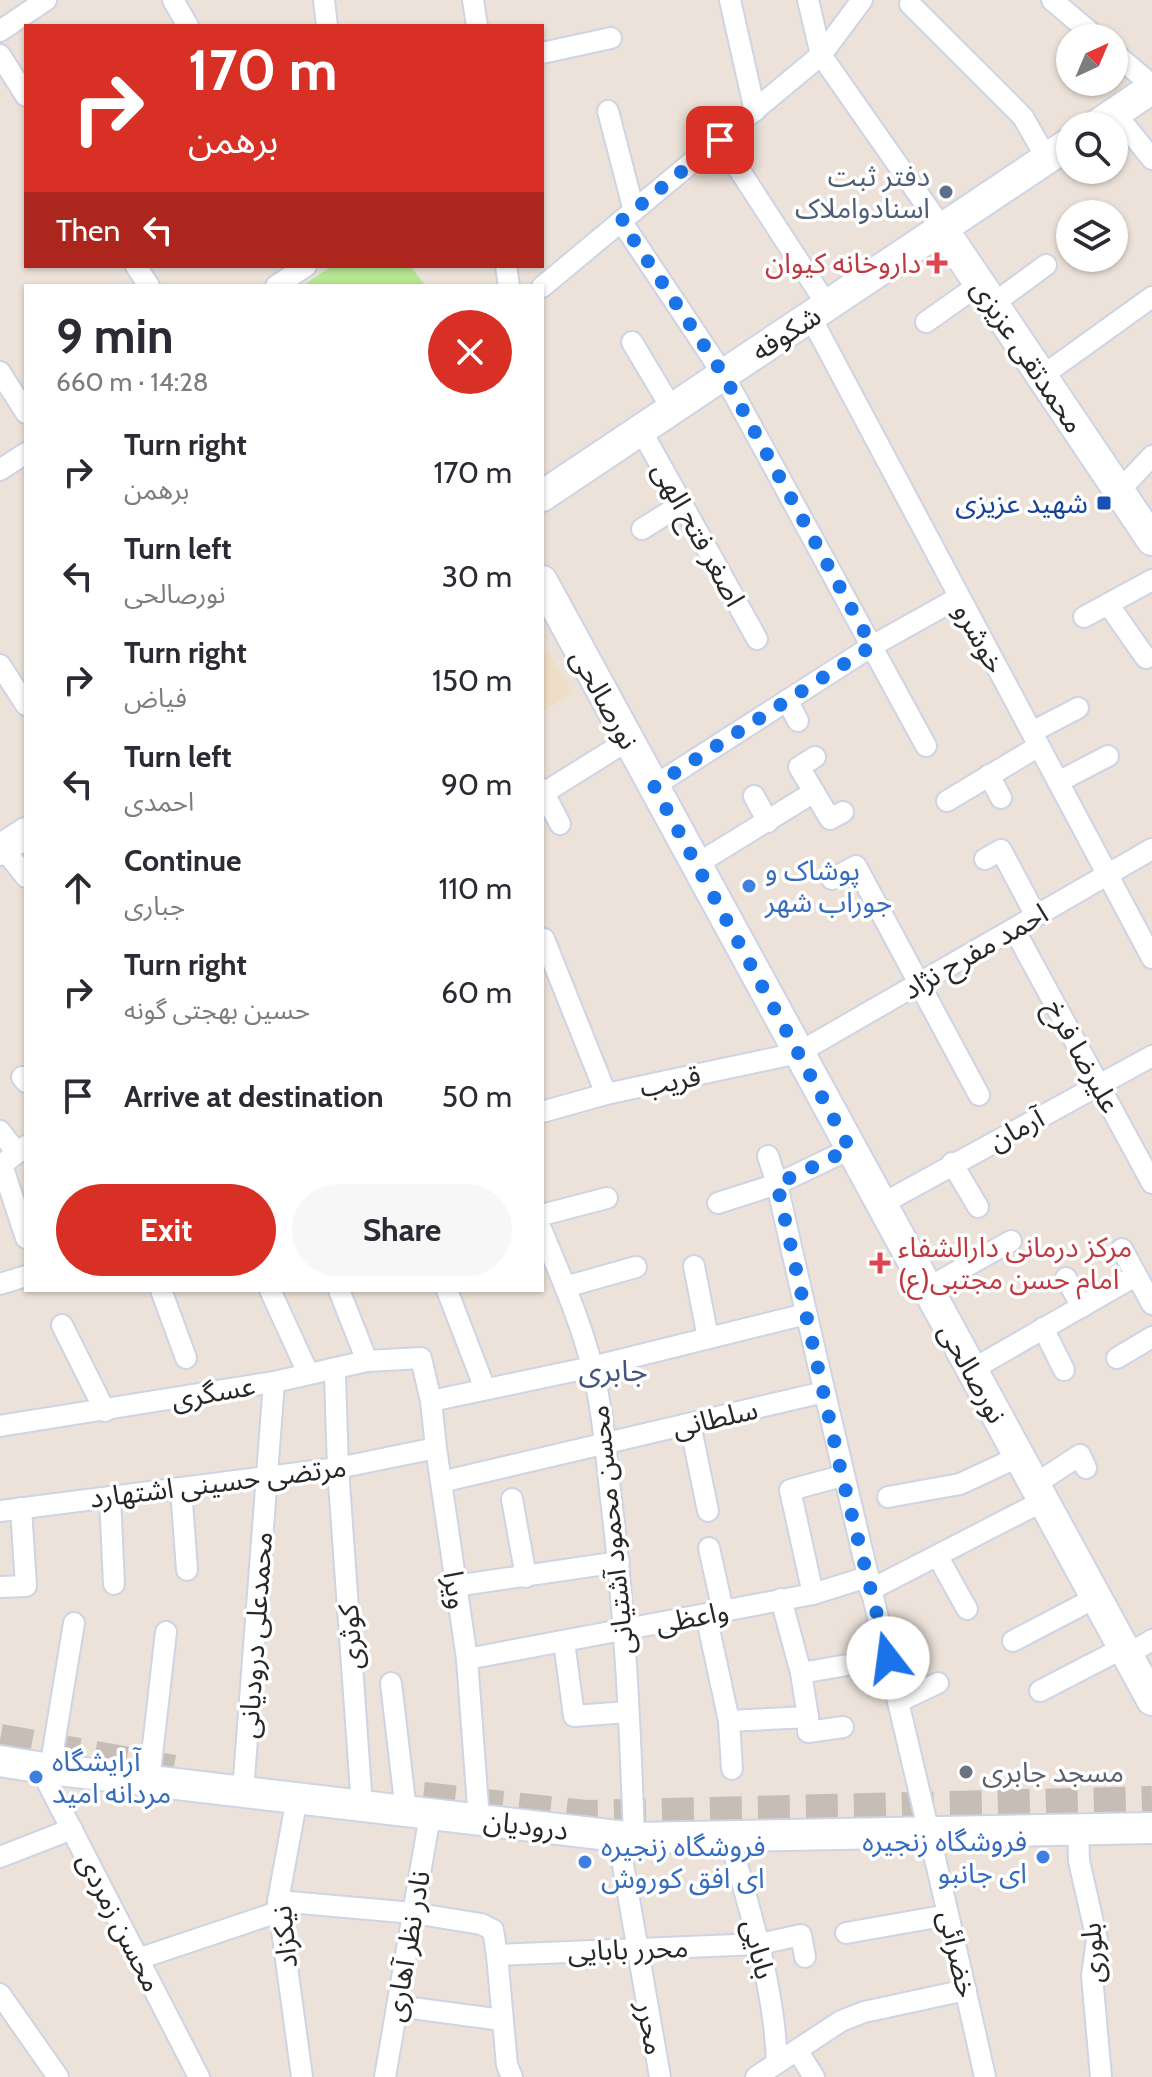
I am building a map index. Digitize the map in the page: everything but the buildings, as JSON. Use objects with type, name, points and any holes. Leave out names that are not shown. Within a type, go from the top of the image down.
[{"type":"main road","points":[[1115,112],[1152,86]]},
{"type":"main road","name":"شکوفه","points":[[544,495],[1056,152]]},
{"type":"main road","name":"محمدتقی عزیزی","points":[[942,228],[1152,540]]},
{"type":"main road","name":"نورصالحی","points":[[544,585],[1095,1598],[1134,1647],[1152,1700]]},
{"type":"main road","name":"درودیان","points":[[0,1761],[45,1769],[626,1837],[1152,1828]]},
{"type":"street","points":[[0,31],[46,0]]},
{"type":"street","points":[[173,0],[187,24]]},
{"type":"street","points":[[324,0],[327,24]]},
{"type":"street","points":[[473,0],[477,24]]},
{"type":"street","points":[[730,0],[755,111]]},
{"type":"street","points":[[808,0],[821,55]]},
{"type":"street","points":[[544,285],[821,55],[862,0]]},
{"type":"street","points":[[1052,0],[1080,24]]},
{"type":"street","points":[[910,4],[1056,149]]},
{"type":"street","points":[[544,53],[611,38]]},
{"type":"street","points":[[0,55],[24,93]]},
{"type":"street","name":"محمدتقی عزیزی","points":[[821,55],[942,228]]},
{"type":"street","points":[[1128,65],[1152,86]]},
{"type":"street","points":[[608,111],[627,216],[723,374],[926,746]]},
{"type":"street","points":[[1128,139],[1152,159]]},
{"type":"street","name":"خوشرو","points":[[720,140],[819,311],[958,598],[1152,958]]},
{"type":"street","points":[[926,322],[1046,265]]},
{"type":"street","points":[[279,284],[303,268]]},
{"type":"street","points":[[1042,376],[1152,297]]},
{"type":"street","points":[[632,342],[672,409]]},
{"type":"street","points":[[0,372],[24,410]]},
{"type":"street","name":"اصغر فتح الهی","points":[[641,430],[757,639]]},
{"type":"street","points":[[0,470],[24,454]]},
{"type":"street","points":[[1119,491],[1152,456]]},
{"type":"street","points":[[642,529],[682,504]]},
{"type":"street","points":[[1084,617],[1152,580]]},
{"type":"street","points":[[654,786],[872,646],[958,598]]},
{"type":"street","points":[[1108,604],[1146,658]]},
{"type":"street","points":[[0,665],[24,702]]},
{"type":"street","points":[[787,700],[798,721]]},
{"type":"street","points":[[947,801],[989,775],[1078,708]]},
{"type":"street","points":[[544,791],[627,741]]},
{"type":"street","points":[[1058,782],[1108,756]]},
{"type":"street","points":[[807,762],[814,792],[836,816]]},
{"type":"street","points":[[989,775],[1001,798]]},
{"type":"street","points":[[697,864],[814,792]]},
{"type":"street","points":[[544,794],[560,824]]},
{"type":"street","points":[[754,796],[768,822]]},
{"type":"street","points":[[10,844],[24,873]]},
{"type":"street","name":"احمد مفرح نژاد","points":[[798,1053],[1152,849]]},
{"type":"street","points":[[985,859],[1001,850],[1036,916]]},
{"type":"street","points":[[832,879],[856,866],[979,1095]]},
{"type":"street","name":"علیرضا فرخ","points":[[1014,929],[1152,1183]]},
{"type":"street","points":[[544,939],[606,1094]]},
{"type":"street","name":"قریب","points":[[544,1111],[606,1094],[798,1053]]},
{"type":"street","name":"آرمان","points":[[880,1205],[1152,1056]]},
{"type":"street","points":[[0,1131],[11,1158],[24,1227]]},
{"type":"street","points":[[718,1203],[777,1184],[850,1149]]},
{"type":"street","name":"خضرائی","points":[[768,1156],[777,1184],[842,1476],[930,1832],[985,2077]]},
{"type":"street","points":[[952,1163],[978,1207]]},
{"type":"street","points":[[544,1214],[607,1198]]},
{"type":"street","name":"محسن محمود آشتیانی","points":[[544,1236],[592,1367],[604,1443],[624,1629],[628,1712],[626,1837]]},
{"type":"street","points":[[926,1289],[1011,1241]]},
{"type":"street","points":[[1122,1249],[1152,1304]]},
{"type":"street","points":[[694,1266],[708,1338]]},
{"type":"street","points":[[565,1287],[636,1267]]},
{"type":"street","points":[[973,1369],[1135,1276]]},
{"type":"street","points":[[0,1284],[24,1277]]},
{"type":"street","points":[[1066,1278],[1082,1307]]},
{"type":"street","points":[[162,1292],[186,1358]]},
{"type":"street","points":[[271,1292],[308,1373]]},
{"type":"street","points":[[340,1292],[367,1361]]},
{"type":"street","points":[[448,1292],[485,1389]]},
{"type":"street","points":[[431,1401],[592,1367],[806,1314]]},
{"type":"street","points":[[62,1325],[105,1411]]},
{"type":"street","points":[[1043,1328],[1064,1370]]},
{"type":"street","points":[[1117,1358],[1152,1337]]},
{"type":"street","name":"عسگری","points":[[0,1426],[274,1382],[367,1361],[417,1357],[424,1362]]},
{"type":"street","name":"ویرا","points":[[424,1362],[467,1659],[479,1820]]},
{"type":"street","name":"کوثری","points":[[335,1376],[338,1468],[362,1806]]},
{"type":"street","name":"محمدعلی درودیانی","points":[[243,1792],[274,1382]]},
{"type":"street","name":"سلطانی","points":[[441,1482],[824,1392]]},
{"type":"street","points":[[690,1424],[708,1511]]},
{"type":"street","name":"مرتضی حسینی اشتهارد","points":[[10,1509],[267,1479],[436,1448]]},
{"type":"street","name":"واعظی","points":[[467,1659],[869,1584],[938,1557],[1039,1493],[1080,1455],[1086,1468]]},
{"type":"street","points":[[888,1497],[960,1484],[1018,1457]]},
{"type":"street","points":[[813,1594],[790,1490],[842,1476]]},
{"type":"street","points":[[181,1488],[187,1570]]},
{"type":"street","points":[[110,1497],[114,1584]]},
{"type":"street","points":[[512,1499],[526,1577]]},
{"type":"street","points":[[0,1587],[26,1586],[10,1509]]},
{"type":"street","points":[[709,1548],[732,1769]]},
{"type":"street","points":[[938,1557],[967,1609]]},
{"type":"street","points":[[455,1586],[619,1562]]},
{"type":"street","points":[[1013,1641],[1095,1598]]},
{"type":"street","points":[[781,1599],[801,1673],[808,1732],[843,1727]]},
{"type":"street","points":[[45,1769],[74,1623]]},
{"type":"street","points":[[149,1781],[166,1632]]},
{"type":"street","points":[[564,1642],[574,1716],[628,1712]]},
{"type":"street","points":[[1040,1691],[1134,1647]]},
{"type":"street","points":[[801,1673],[888,1658]]},
{"type":"street","name":"نادر نظر آهاری","points":[[385,2077],[413,1913],[418,1813],[391,1683]]},
{"type":"street","points":[[898,1702],[938,1683]]},
{"type":"street","points":[[729,1721],[808,1717]]},
{"type":"street","name":"محسن زمردی","points":[[45,1769],[72,1829],[199,2077]]},
{"type":"street","name":"نیکزاد","points":[[297,1798],[278,1906],[302,2077]]},
{"type":"street","points":[[0,1857],[72,1829]]},
{"type":"street","name":"بلوری","points":[[1078,1830],[1079,1861],[1097,1940],[1092,1976],[1101,2077]]},
{"type":"street","name":"بابایی","points":[[729,1836],[775,2016],[777,2063]]},
{"type":"street","name":"محرر","points":[[626,1837],[637,1947],[660,2077]]},
{"type":"street","points":[[138,1959],[278,1906],[413,1913],[487,1926],[495,1935],[507,2065],[512,2077]]},
{"type":"street","points":[[846,1933],[948,1915]]},
{"type":"street","name":"محرر بابایی","points":[[497,1955],[759,1944],[801,1935],[805,1957]]},
{"type":"street","points":[[756,2077],[841,2021],[864,2012],[966,1990]]},
{"type":"street","points":[[0,1994],[58,2077]]},
{"type":"street","points":[[397,2006],[502,2020]]},
{"type":"street","points":[[797,2050],[814,2077]]},
{"type":"shaded area","points":[[548,652],[573,693],[544,710],[544,654]]},
{"type":"green space","points":[[329,268],[412,268],[424,284],[305,284]]},
{"type":"tunnel","points":[[0,1740],[174,1771]]},
{"type":"tunnel","points":[[423,1798],[586,1816],[1152,1802]]},
{"type":"place","name":"دفتر ثبت اسنادواملاک","points":[[946,192]]},
{"type":"place","name":"داروخانه کیوان","points":[[937,263]]},
{"type":"place","name":"شهید عزیزی","points":[[1104,503]]},
{"type":"place","name":"پوشاک و جوراب شهر","points":[[749,886]]},
{"type":"place","name":"مرکز درمانی دارالشفاء امام حسن مجتبی(ع)","points":[[880,1263]]},
{"type":"place","name":"مسجد جابری","points":[[966,1772]]},
{"type":"place","name":"آرایشگاه مردانه امید","points":[[36,1777]]},
{"type":"place","name":"فروشگاه زنجیره ای جانبو","points":[[1043,1857]]},
{"type":"place","name":"فروشگاه زنجیره ای افق کوروش","points":[[585,1862]]},
{"type":"district","name":"جابری","points":[[613,1371]]},
{"type":"route","points":[[720,140],[621,221],[723,374],[872,646],[654,786],[850,1149],[777,1184],[842,1476],[888,1658]]}]
